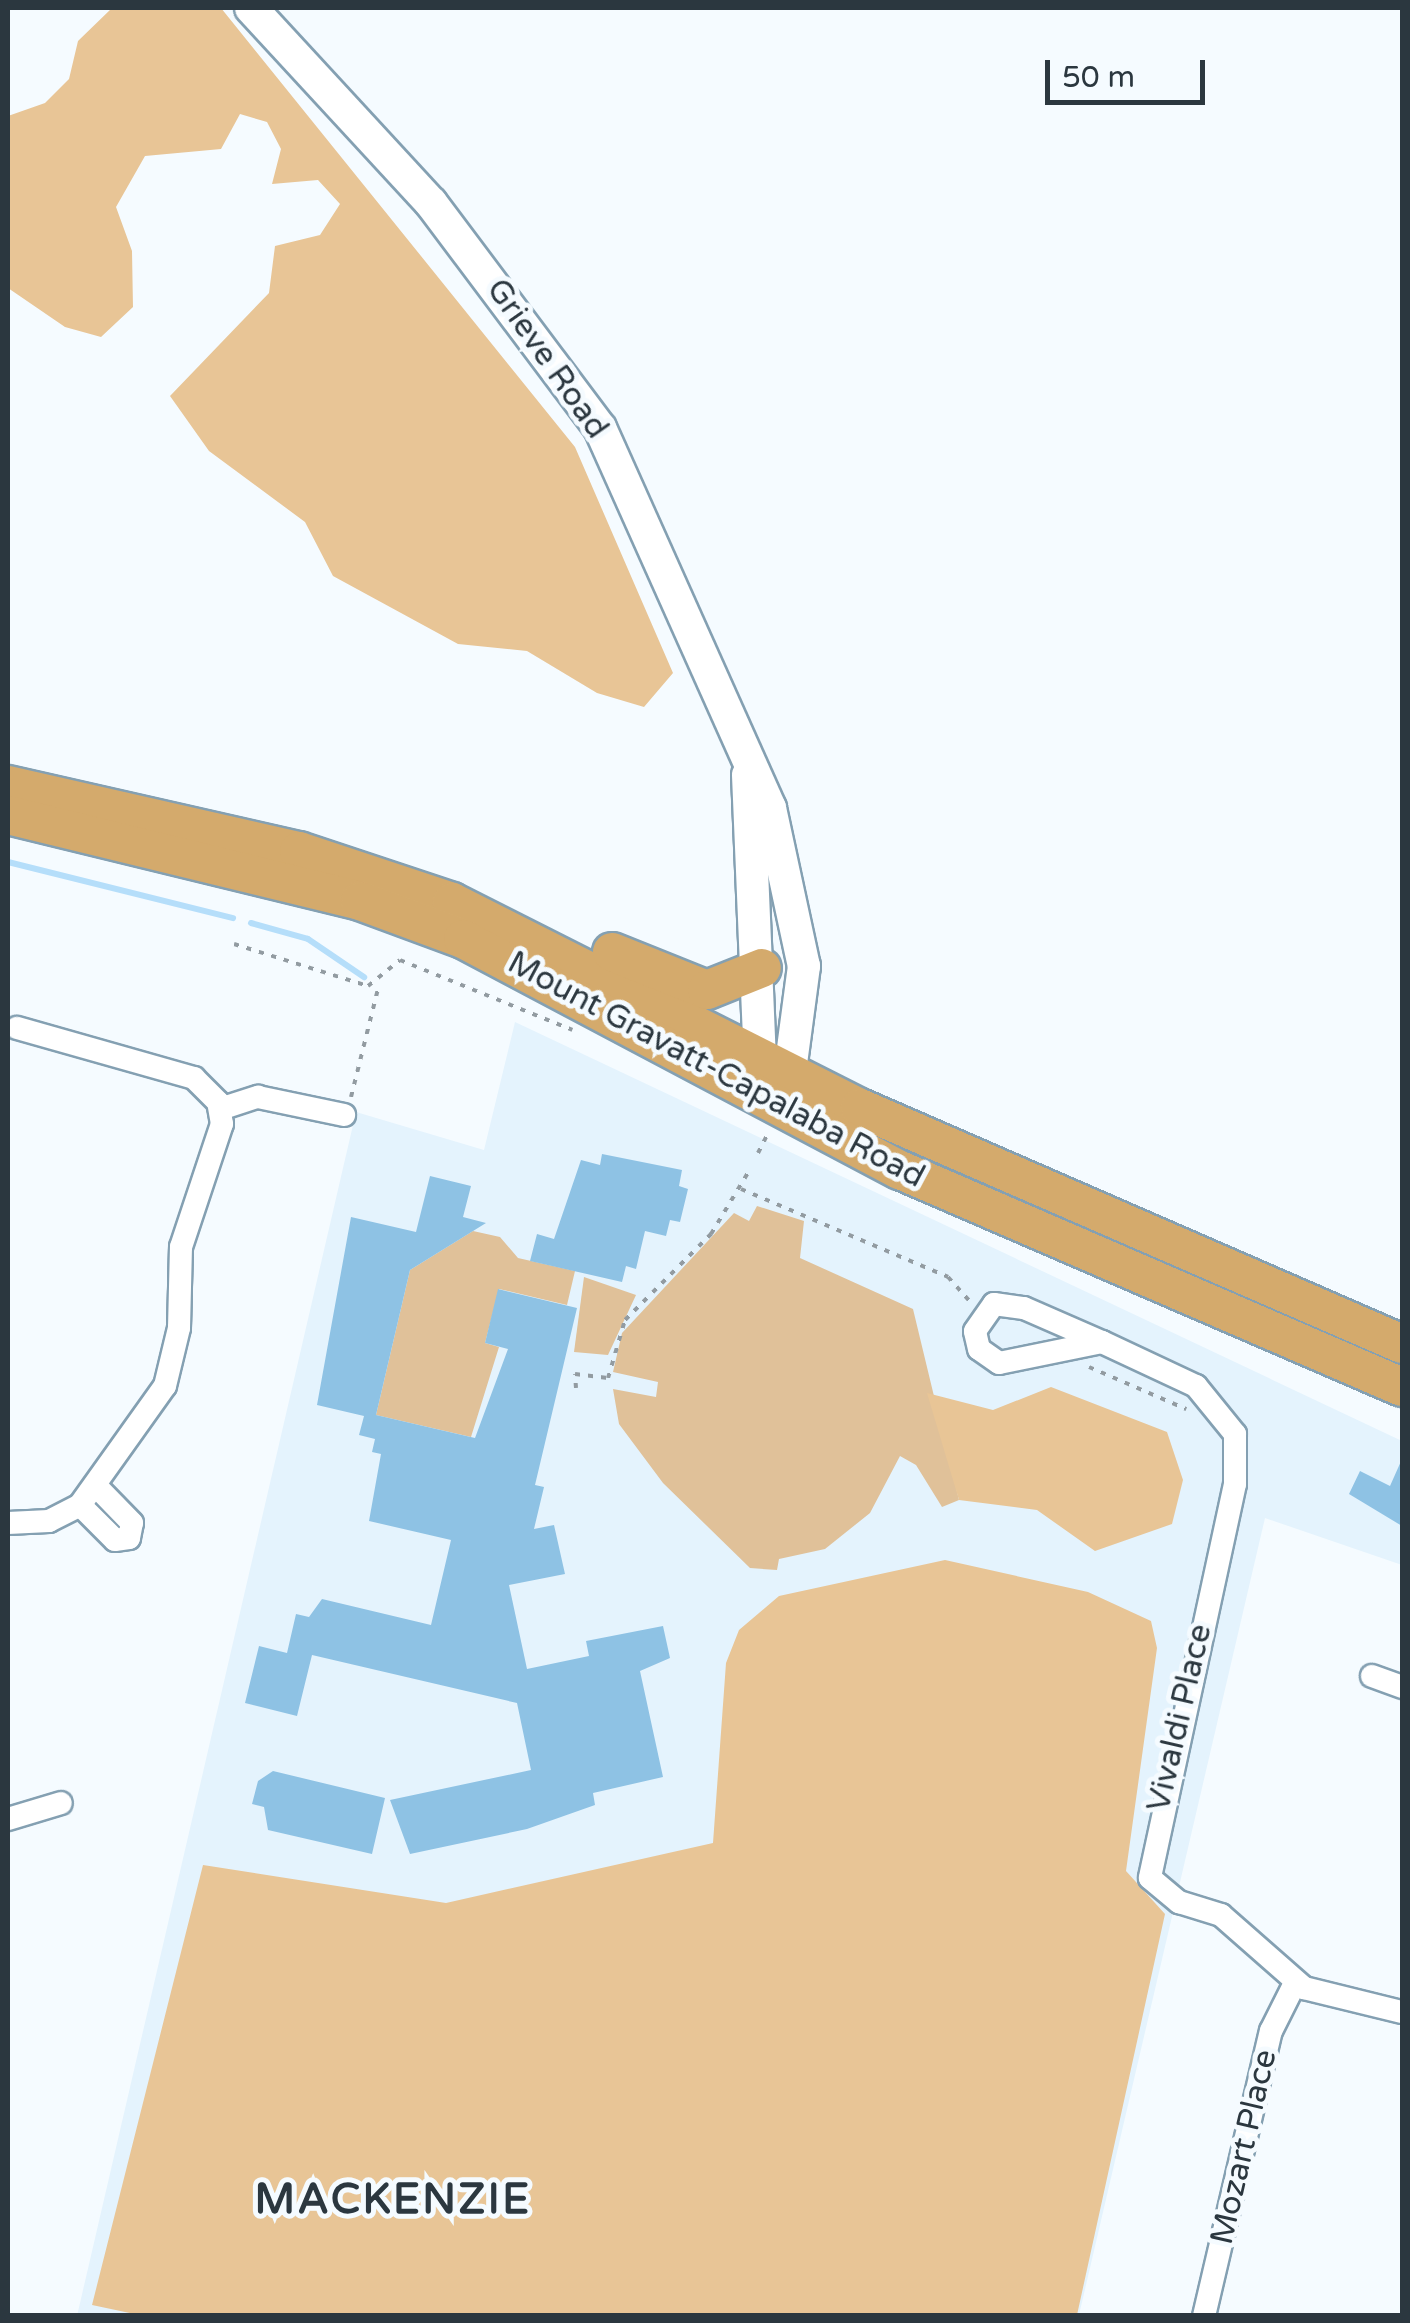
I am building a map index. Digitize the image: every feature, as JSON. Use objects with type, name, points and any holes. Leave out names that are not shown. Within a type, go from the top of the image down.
[{"type":"highway","name":"Mount Gravatt-Capalaba Road","points":[[8,785],[299,851],[509,926],[778,1064],[1402,1344]]},
{"type":"highway","name":"Mount Gravatt-Capalaba Road","points":[[8,815],[414,920],[514,961],[771,1113],[1402,1387]]},
{"type":"highway","points":[[509,926],[575,936],[706,990],[762,968]]},
{"type":"main road","name":"Grieve Road","points":[[251,8],[431,202],[600,428],[748,771],[770,808],[802,942],[771,1113]]},
{"type":"main road","name":"Grieve Road","points":[[748,771],[762,968],[778,1064]]},
{"type":"street","points":[[17,1028],[194,1078],[220,1109]]},
{"type":"street","points":[[220,1109],[258,1098],[344,1115]]},
{"type":"street","points":[[8,1523],[49,1521],[80,1504],[98,1488],[170,1373],[178,1263],[220,1109]]},
{"type":"street","name":"Vivaldi Place","points":[[1102,1342],[999,1363],[983,1354],[975,1331],[983,1312],[1002,1303],[1102,1342],[1207,1392],[1238,1446],[1148,1872],[1167,1896],[1240,1929],[1295,1983],[1401,2003]]},
{"type":"street","points":[[80,1504],[115,1540],[129,1538],[132,1523],[98,1488]]},
{"type":"street","points":[[1372,1676],[1402,1687]]},
{"type":"street","points":[[8,1819],[61,1803]]},
{"type":"street","name":"Mozart Place","points":[[1204,2316],[1271,2030],[1295,1983]]},
{"type":"path","points":[[234,944],[380,984]]},
{"type":"path","points":[[344,1115],[387,962],[400,960],[572,1030]]},
{"type":"path","points":[[758,1153],[771,1113]]},
{"type":"path","points":[[576,1388],[575,1374],[608,1378],[624,1320],[710,1234],[750,1171]]},
{"type":"path","points":[[741,1189],[948,1277],[968,1289],[966,1308]]},
{"type":"path","points":[[1072,1364],[1200,1416]]},
{"type":"shaded area","points":[[112,8],[221,8],[575,447],[673,673],[644,707],[597,693],[527,651],[458,644],[333,576],[305,522],[209,451],[170,396],[269,293],[275,246],[320,235],[340,204],[318,180],[272,184],[281,149],[267,122],[240,114],[221,149],[145,156],[116,207],[132,251],[133,307],[101,337],[65,327],[8,288],[8,116],[45,103],[69,79],[78,41]]},
{"type":"shaded area","points":[[515,1022],[1402,1441],[1402,1565],[1265,1518],[1079,2315],[77,2316],[356,1112],[484,1150]]},
{"type":"shaded area","points":[[757,1206],[804,1221],[800,1258],[913,1309],[959,1500],[942,1507],[916,1465],[900,1456],[870,1513],[825,1549],[779,1559],[777,1570],[750,1568],[663,1483],[619,1424],[613,1389],[656,1397],[658,1382],[613,1372],[622,1333],[734,1213],[749,1221]]},
{"type":"shaded area","points":[[473,1231],[500,1237],[518,1258],[575,1271],[567,1305],[499,1289],[485,1343],[499,1347],[471,1437],[376,1415],[410,1270]]},
{"type":"shaded area","points":[[584,1277],[636,1295],[608,1355],[574,1352]]},
{"type":"shaded area","points":[[1051,1387],[1167,1432],[1183,1480],[1172,1524],[1095,1551],[1037,1510],[959,1500],[927,1393],[993,1410]]},
{"type":"shaded area","points":[[945,1560],[1088,1592],[1151,1621],[1157,1648],[1126,1871],[1165,1914],[1077,2315],[144,2316],[92,2305],[203,1865],[446,1903],[713,1843],[726,1663],[739,1630],[779,1596]]},
{"type":"building","points":[[602,1154],[682,1170],[679,1186],[688,1189],[680,1222],[670,1220],[666,1236],[645,1231],[636,1269],[626,1266],[622,1282],[530,1261],[537,1234],[554,1239],[581,1160],[600,1165]]},
{"type":"building","points":[[430,1176],[471,1186],[463,1217],[486,1223],[410,1270],[376,1415],[475,1438],[508,1349],[485,1343],[498,1289],[577,1308],[535,1485],[544,1487],[534,1529],[554,1525],[565,1574],[509,1585],[527,1669],[589,1656],[586,1641],[663,1626],[670,1658],[640,1671],[663,1777],[593,1793],[595,1805],[527,1829],[410,1854],[390,1800],[531,1770],[517,1703],[312,1655],[297,1716],[245,1703],[259,1646],[287,1653],[296,1614],[309,1617],[322,1599],[431,1625],[451,1540],[369,1521],[381,1454],[372,1452],[375,1439],[359,1435],[364,1416],[317,1405],[351,1217],[416,1232]]},
{"type":"building","points":[[1402,1459],[1402,1526],[1349,1494],[1360,1471],[1390,1486]]},
{"type":"building","points":[[273,1771],[385,1798],[372,1854],[268,1830],[264,1807],[252,1804],[258,1781]]},
{"type":"waterway","points":[[8,862],[233,918]]},
{"type":"waterway","points":[[251,923],[308,939],[364,977]]},
{"type":"district","name":"MACKENZIE","points":[[393,2200]]}]
